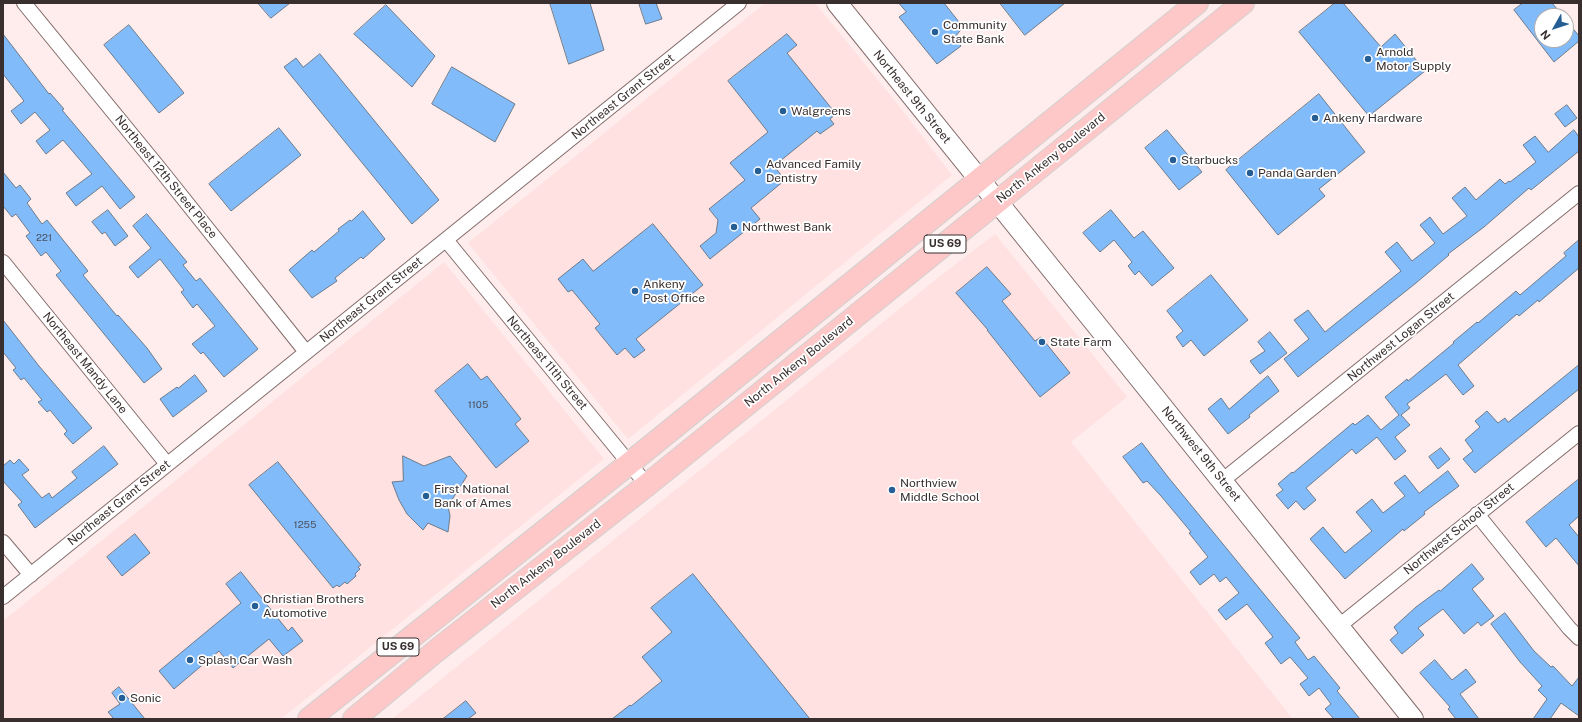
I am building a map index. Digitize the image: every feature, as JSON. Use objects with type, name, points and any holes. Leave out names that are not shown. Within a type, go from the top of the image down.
[{"type":"main road","name":"North Ankeny Boulevard","points":[[354,719],[436,651],[647,485],[988,191],[1197,3]]},
{"type":"main road","name":"North Ankeny Boulevard","points":[[310,719],[630,463],[988,191],[1243,3]]},
{"type":"street","name":"Northeast 12th Street Place","points":[[24,3],[159,168],[306,352]]},
{"type":"street","name":"Northeast Grant Street","points":[[3,597],[739,3]]},
{"type":"street","name":"Northeast 9th Street","points":[[837,3],[988,191]]},
{"type":"street","name":"Northwest 9th Street","points":[[988,191],[1223,480],[1412,719]]},
{"type":"street","name":"Northwest Logan Street","points":[[1223,480],[1579,193]]},
{"type":"street","name":"Northeast 11th Street","points":[[446,240],[647,485]]},
{"type":"street","name":"Northeast Mandy Lane","points":[[3,262],[167,464]]},
{"type":"street","name":"Northwest School Street","points":[[1339,626],[1579,433]]},
{"type":"street","points":[[1477,514],[1569,628],[1579,638]]},
{"type":"street","points":[[3,542],[31,575]]},
{"type":"shaded area","points":[[765,3],[815,3],[895,101],[952,175],[628,439],[468,243]]},
{"type":"shaded area","name":"Northview Middle School","points":[[995,234],[1127,397],[1071,442],[1293,719],[392,719],[939,277]]},
{"type":"shaded area","points":[[444,262],[604,459],[281,719],[3,719],[3,621]]},
{"type":"building","points":[[258,3],[290,3],[271,18]]},
{"type":"building","points":[[550,3],[590,3],[604,50],[569,64]]},
{"type":"building","points":[[639,3],[656,3],[662,19],[646,24]]},
{"type":"building","name":"Community State Bank","points":[[899,3],[944,3],[963,27],[955,37],[961,46],[937,64],[899,17],[906,12]]},
{"type":"building","points":[[1000,3],[1065,3],[1025,35]]},
{"type":"building","name":"Arnold Motor Supply","points":[[1335,3],[1343,3],[1381,47],[1395,34],[1425,71],[1369,116],[1299,32]]},
{"type":"building","points":[[1523,3],[1552,3],[1556,8],[1534,8],[1534,36],[1514,10]]},
{"type":"building","points":[[386,5],[435,56],[412,87],[354,34]]},
{"type":"building","points":[[129,25],[184,93],[159,113],[104,45]]},
{"type":"building","points":[[1574,30],[1579,36],[1579,41],[1574,45]]},
{"type":"building","points":[[3,34],[49,94],[50,93],[64,109],[62,110],[135,197],[120,209],[102,186],[76,206],[66,193],[92,174],[63,140],[46,154],[36,141],[50,130],[35,112],[21,124],[11,111],[24,101],[3,74]]},
{"type":"building","points":[[787,34],[797,45],[787,53],[836,114],[830,119],[834,124],[820,134],[817,131],[774,166],[785,180],[751,208],[760,219],[710,259],[700,246],[716,233],[718,220],[709,209],[745,180],[730,163],[768,132],[728,81]]},
{"type":"building","points":[[1543,48],[1571,48],[1554,62]]},
{"type":"building","points":[[320,54],[439,200],[412,224],[284,67],[296,58],[303,67]]},
{"type":"building","points":[[452,67],[515,104],[495,142],[432,104]]},
{"type":"building","points":[[1319,94],[1365,152],[1319,189],[1325,196],[1278,235],[1226,170]]},
{"type":"building","points":[[1567,105],[1577,118],[1565,127],[1555,114]]},
{"type":"building","points":[[279,128],[301,155],[231,211],[209,184]]},
{"type":"building","name":"Starbucks","points":[[1167,130],[1202,172],[1179,190],[1145,148]]},
{"type":"building","points":[[1574,130],[1579,137],[1579,151],[1531,190],[1529,188],[1484,227],[1448,254],[1449,255],[1416,283],[1298,377],[1284,359],[1309,339],[1294,320],[1308,310],[1325,332],[1401,271],[1385,252],[1397,242],[1412,261],[1435,243],[1420,225],[1430,217],[1443,234],[1467,216],[1452,198],[1465,187],[1476,200],[1500,179],[1505,184],[1509,181],[1510,182],[1536,162],[1523,145],[1535,136],[1548,152]]},
{"type":"building","points":[[3,172],[16,188],[20,185],[31,199],[27,203],[42,224],[47,220],[88,271],[83,275],[117,316],[118,315],[147,348],[162,369],[144,383],[56,275],[61,271],[46,252],[41,256],[26,236],[30,233],[16,214],[12,217],[3,206]]},
{"type":"building","points":[[108,210],[128,236],[115,246],[105,232],[102,234],[92,222]]},
{"type":"building","points":[[1111,210],[1134,238],[1143,231],[1174,268],[1152,286],[1139,271],[1135,275],[1128,266],[1132,262],[1114,240],[1100,252],[1083,233]]},
{"type":"building","points":[[363,211],[385,239],[363,259],[361,257],[335,278],[337,281],[312,298],[289,270],[312,250],[314,252],[339,231],[338,229]]},
{"type":"building","points":[[147,214],[187,262],[183,265],[196,281],[200,278],[258,349],[224,377],[203,352],[201,354],[192,344],[215,326],[197,304],[193,308],[181,292],[184,290],[160,259],[138,278],[129,267],[151,248],[133,226]]},
{"type":"building","name":"Ankeny Post Office","points":[[653,224],[703,285],[636,339],[645,350],[634,358],[625,348],[617,355],[595,328],[600,324],[572,290],[568,292],[558,279],[583,259],[593,271]]},
{"type":"building","points":[[1579,240],[1579,268],[1539,302],[1538,300],[1519,316],[1517,314],[1458,365],[1474,386],[1463,395],[1446,374],[1407,404],[1410,408],[1401,415],[1410,425],[1395,437],[1406,451],[1395,460],[1377,437],[1356,454],[1352,449],[1306,488],[1316,500],[1304,510],[1296,501],[1288,509],[1276,495],[1283,490],[1278,484],[1353,423],[1355,425],[1368,415],[1381,430],[1399,415],[1385,397],[1407,379],[1408,381],[1516,291],[1520,295],[1566,256],[1564,253]]},
{"type":"building","points":[[987,267],[1011,294],[1002,301],[1035,341],[1041,337],[1070,373],[1040,397],[988,330],[956,293]]},
{"type":"building","points":[[1211,275],[1248,320],[1204,356],[1191,340],[1183,347],[1176,337],[1183,331],[1167,311]]},
{"type":"building","points":[[3,320],[39,366],[92,428],[73,444],[64,434],[67,431],[50,410],[47,412],[38,402],[42,400],[24,378],[21,380],[13,370],[16,368],[3,352]]},
{"type":"building","points":[[1270,332],[1287,353],[1260,374],[1250,361],[1265,351],[1258,342]]},
{"type":"building","points":[[468,364],[481,380],[487,376],[521,419],[515,424],[529,441],[496,468],[435,391]]},
{"type":"building","points":[[1579,365],[1579,389],[1475,473],[1463,459],[1473,451],[1465,440],[1480,427],[1475,421],[1487,411],[1498,423],[1505,418],[1508,422]]},
{"type":"building","points":[[195,375],[207,391],[173,417],[160,399]]},
{"type":"building","points":[[1268,376],[1279,391],[1228,434],[1208,409],[1221,398],[1229,409]]},
{"type":"building","points":[[1142,443],[1168,477],[1300,638],[1295,642],[1308,660],[1314,656],[1340,688],[1337,691],[1360,719],[1334,719],[1325,709],[1331,704],[1319,688],[1309,696],[1300,684],[1308,678],[1290,657],[1281,664],[1265,643],[1273,637],[1247,604],[1226,620],[1218,610],[1239,593],[1226,577],[1220,582],[1214,574],[1200,585],[1190,572],[1208,557],[1189,533],[1191,532],[1161,496],[1147,481],[1143,483],[1123,457]]},
{"type":"building","points":[[104,446],[118,464],[35,528],[18,505],[22,502],[3,481],[3,466],[10,460],[14,464],[19,459],[29,470],[22,475],[42,498],[49,493],[52,498],[77,478],[72,472]]},
{"type":"building","points":[[1441,448],[1450,459],[1438,469],[1429,457]]},
{"type":"building","name":"First National Bank of Ames","points":[[403,456],[424,466],[450,456],[467,476],[448,506],[450,516],[448,532],[428,523],[423,530],[407,514],[399,500],[392,482],[403,481]]},
{"type":"building","points":[[278,462],[361,565],[358,567],[360,569],[355,574],[356,576],[347,584],[345,582],[339,587],[337,585],[333,588],[249,485]]},
{"type":"building","points":[[1448,471],[1459,486],[1424,512],[1425,514],[1404,531],[1403,529],[1345,579],[1310,539],[1323,527],[1345,553],[1372,531],[1356,512],[1372,499],[1383,513],[1405,496],[1394,483],[1405,475],[1419,493]]},
{"type":"building","points":[[1579,479],[1579,516],[1569,525],[1579,537],[1579,566],[1556,538],[1546,547],[1526,522]]},
{"type":"building","points":[[135,534],[150,553],[122,576],[107,557]]},
{"type":"building","points":[[1472,564],[1484,579],[1472,589],[1494,616],[1481,626],[1478,622],[1464,634],[1443,609],[1418,628],[1424,635],[1402,654],[1390,640],[1398,633],[1394,627],[1416,607],[1439,590],[1440,591]]},
{"type":"building","points":[[241,572],[288,631],[292,627],[303,641],[283,656],[269,639],[233,668],[219,651],[174,689],[159,671],[241,603],[226,584]]},
{"type":"building","points":[[693,574],[810,719],[612,719],[662,681],[642,657],[672,632],[651,608]]},
{"type":"building","points":[[1505,613],[1534,651],[1551,667],[1553,666],[1572,686],[1579,677],[1579,716],[1561,703],[1550,719],[1533,719],[1547,699],[1538,690],[1542,686],[1520,662],[1491,624]]},
{"type":"building","points":[[1435,660],[1452,680],[1466,669],[1476,682],[1460,694],[1479,719],[1456,719],[1448,709],[1450,707],[1420,673]]},
{"type":"building","name":"Sonic","points":[[119,687],[145,719],[114,719],[108,712],[120,704],[112,693]]},
{"type":"building","points":[[466,701],[476,713],[468,719],[443,719]]},
{"type":"place","name":"Community State Bank","points":[[935,32]]},
{"type":"place","name":"Arnold Motor Supply","points":[[1368,59]]},
{"type":"place","name":"Walgreens","points":[[783,111]]},
{"type":"place","name":"Ankeny Hardware","points":[[1315,118]]},
{"type":"place","name":"Starbucks","points":[[1173,160]]},
{"type":"place","name":"Advanced Family Dentistry","points":[[758,171]]},
{"type":"place","name":"Panda Garden","points":[[1250,173]]},
{"type":"place","name":"Northwest Bank","points":[[734,227]]},
{"type":"place","name":"Ankeny Post Office","points":[[635,291]]},
{"type":"place","name":"State Farm","points":[[1042,342]]},
{"type":"place","name":"Northview Middle School","points":[[892,490]]},
{"type":"place","name":"First National Bank of Ames","points":[[426,496]]},
{"type":"place","name":"Christian Brothers Automotive","points":[[255,606]]},
{"type":"place","name":"Splash Car Wash","points":[[190,660]]},
{"type":"place","name":"Sonic","points":[[122,698]]}]
